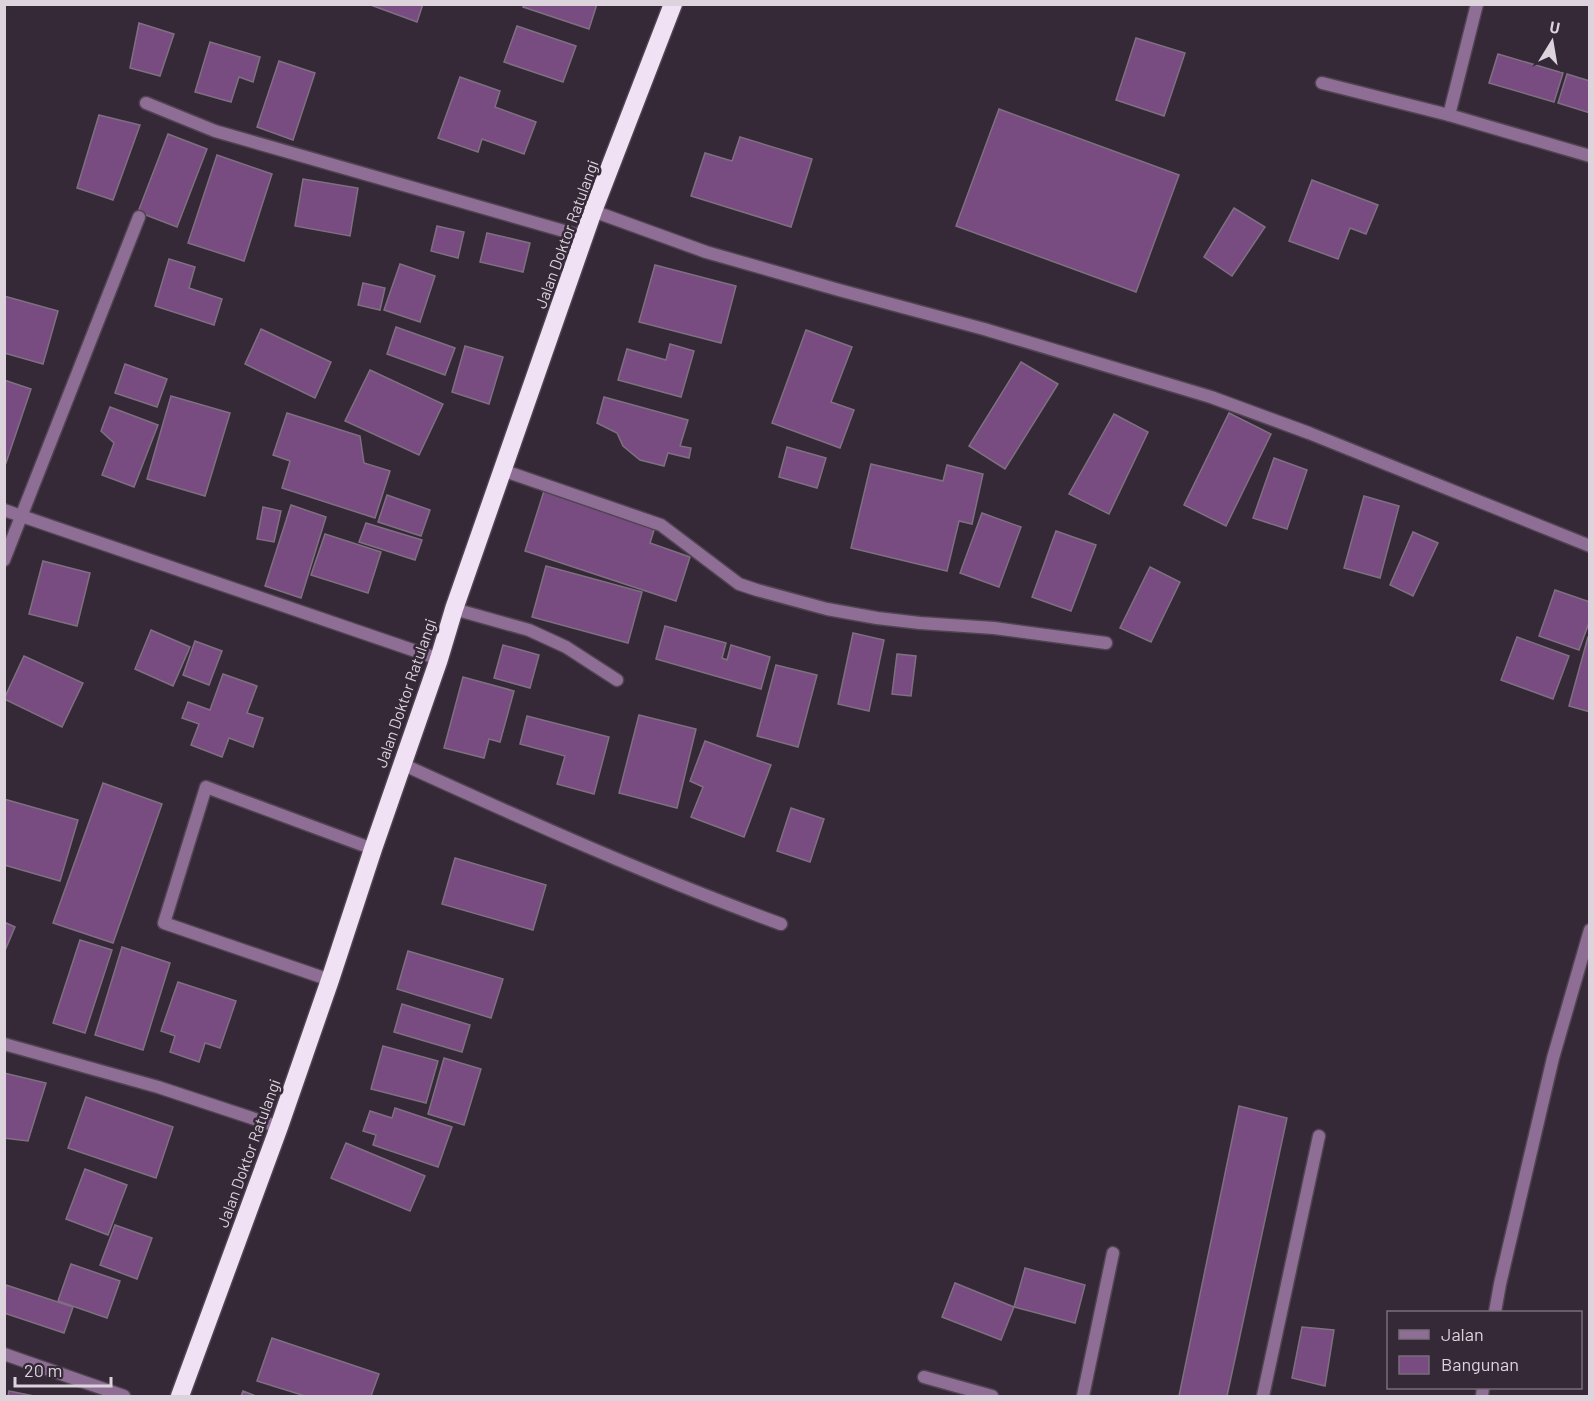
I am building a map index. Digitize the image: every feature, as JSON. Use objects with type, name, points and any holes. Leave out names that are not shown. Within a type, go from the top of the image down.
[{"type":"highway","name":"Jalan Doktor Ratulangi","points":[[180,1396],[279,1127],[439,660],[454,609],[593,211],[673,4]]},
{"type":"street","points":[[1449,115],[1477,4]]},
{"type":"street","points":[[1322,83],[1449,115],[1590,156]]},
{"type":"street","points":[[146,103],[215,131],[585,237]]},
{"type":"street","points":[[593,211],[706,252],[984,329],[1211,397],[1309,433],[1590,546]]},
{"type":"street","points":[[4,560],[139,217]]},
{"type":"street","points":[[502,470],[660,525],[739,584],[757,590],[827,609],[877,618],[994,628],[1106,643]]},
{"type":"street","points":[[4,510],[439,660]]},
{"type":"street","points":[[454,609],[529,630],[566,646],[618,680]]},
{"type":"street","points":[[402,764],[705,897],[781,924]]},
{"type":"street","points":[[330,980],[164,923],[206,787],[373,849]]},
{"type":"street","points":[[1496,1311],[1553,1058],[1590,930]]},
{"type":"street","points":[[4,1044],[158,1087],[279,1127]]},
{"type":"street","points":[[1263,1396],[1319,1136]]},
{"type":"street","points":[[1083,1396],[1113,1253]]},
{"type":"street","points":[[4,1354],[124,1396]]},
{"type":"street","points":[[924,1377],[992,1396]]},
{"type":"building","points":[[368,4],[423,4],[417,22]]},
{"type":"building","points":[[524,4],[597,4],[589,29],[523,7]]},
{"type":"building","points":[[139,23],[174,34],[160,76],[130,68]]},
{"type":"building","points":[[517,26],[576,46],[563,82],[504,62]]},
{"type":"building","points":[[1136,38],[1185,53],[1164,116],[1116,100]]},
{"type":"building","points":[[210,42],[260,57],[253,82],[239,77],[231,102],[195,92]]},
{"type":"building","points":[[1498,54],[1563,73],[1554,102],[1489,83]]},
{"type":"building","points":[[279,61],[315,73],[293,140],[257,127]]},
{"type":"building","points":[[1567,74],[1590,81],[1590,113],[1558,103]]},
{"type":"building","points":[[460,77],[500,91],[495,107],[536,122],[524,154],[482,139],[478,152],[438,138]]},
{"type":"building","points":[[999,109],[1179,175],[1136,292],[956,226]]},
{"type":"building","points":[[99,115],[140,125],[113,200],[77,188]]},
{"type":"building","points":[[168,134],[207,149],[177,227],[138,212]]},
{"type":"building","points":[[740,137],[812,159],[791,227],[691,196],[705,153],[732,161]]},
{"type":"building","points":[[217,155],[272,174],[244,261],[188,243]]},
{"type":"building","points":[[303,179],[358,188],[350,236],[295,226]]},
{"type":"building","points":[[1312,180],[1378,205],[1366,234],[1350,228],[1338,259],[1289,241]]},
{"type":"building","points":[[1234,208],[1265,227],[1232,276],[1204,257]]},
{"type":"building","points":[[437,226],[464,232],[458,258],[431,251]]},
{"type":"building","points":[[487,233],[530,243],[523,272],[480,262]]},
{"type":"building","points":[[169,259],[195,267],[189,288],[222,299],[214,325],[155,306]]},
{"type":"building","points":[[400,264],[435,276],[420,322],[384,310]]},
{"type":"building","points":[[655,265],[736,286],[721,343],[639,322]]},
{"type":"building","points":[[363,283],[385,288],[380,310],[358,305]]},
{"type":"building","points":[[4,296],[58,311],[43,364],[4,353]]},
{"type":"building","points":[[396,327],[455,348],[445,375],[387,354]]},
{"type":"building","points":[[261,329],[331,362],[315,398],[245,364]]},
{"type":"building","points":[[806,330],[852,347],[831,402],[854,410],[840,448],[772,423]]},
{"type":"building","points":[[670,344],[694,351],[681,397],[618,380],[627,349],[666,360]]},
{"type":"building","points":[[465,346],[503,357],[489,404],[452,392]]},
{"type":"building","points":[[1021,362],[1058,384],[1005,469],[969,446]]},
{"type":"building","points":[[125,364],[167,379],[157,407],[115,393]]},
{"type":"building","points":[[370,370],[443,404],[419,455],[345,421]]},
{"type":"building","points":[[4,380],[31,389],[6,463],[4,462]]},
{"type":"building","points":[[171,396],[230,413],[205,496],[147,479]]},
{"type":"building","points":[[604,397],[688,420],[680,446],[691,448],[689,458],[668,453],[664,466],[640,460],[623,446],[617,433],[597,423]]},
{"type":"building","points":[[110,407],[158,425],[134,487],[102,475],[114,443],[101,431]]},
{"type":"building","points":[[287,413],[360,436],[364,463],[390,471],[375,518],[282,488],[290,461],[273,455]]},
{"type":"building","points":[[1229,413],[1271,434],[1226,526],[1184,505]]},
{"type":"building","points":[[1114,414],[1148,432],[1109,514],[1069,494]]},
{"type":"building","points":[[787,447],[826,458],[817,488],[779,477]]},
{"type":"building","points":[[1274,458],[1307,470],[1287,529],[1253,518]]},
{"type":"building","points":[[871,464],[943,481],[947,465],[983,474],[972,524],[959,521],[947,571],[851,548]]},
{"type":"building","points":[[544,491],[655,527],[650,543],[690,557],[676,601],[525,551]]},
{"type":"building","points":[[387,495],[430,510],[421,536],[378,522]]},
{"type":"building","points":[[1364,496],[1399,506],[1380,578],[1344,568]]},
{"type":"building","points":[[291,505],[326,517],[301,598],[265,586]]},
{"type":"building","points":[[263,507],[281,511],[274,542],[257,539]]},
{"type":"building","points":[[982,513],[1021,527],[999,587],[960,573]]},
{"type":"building","points":[[366,523],[422,540],[415,560],[359,542]]},
{"type":"building","points":[[1056,531],[1096,545],[1071,611],[1032,597]]},
{"type":"building","points":[[1413,532],[1438,543],[1413,596],[1390,585]]},
{"type":"building","points":[[325,534],[381,552],[368,593],[311,575]]},
{"type":"building","points":[[43,561],[90,573],[77,626],[29,614]]},
{"type":"building","points":[[546,566],[642,592],[628,643],[532,617]]},
{"type":"building","points":[[1150,567],[1180,582],[1151,642],[1120,628]]},
{"type":"building","points":[[1555,590],[1590,602],[1590,620],[1579,650],[1539,636]]},
{"type":"building","points":[[665,626],[726,643],[722,658],[727,660],[731,645],[770,657],[761,689],[656,659]]},
{"type":"building","points":[[151,630],[190,647],[173,686],[135,669]]},
{"type":"building","points":[[853,633],[884,640],[869,711],[838,704]]},
{"type":"building","points":[[1517,637],[1569,656],[1553,699],[1501,680]]},
{"type":"building","points":[[1588,637],[1590,637],[1590,712],[1569,706]]},
{"type":"building","points":[[195,641],[222,651],[209,685],[183,675]]},
{"type":"building","points":[[503,645],[539,655],[530,688],[494,678]]},
{"type":"building","points":[[897,654],[916,656],[911,696],[892,694]]},
{"type":"building","points":[[24,656],[83,683],[62,727],[4,699]]},
{"type":"building","points":[[776,665],[817,675],[798,747],[757,736]]},
{"type":"building","points":[[223,674],[257,686],[247,713],[263,718],[253,747],[229,738],[222,757],[191,745],[199,724],[182,718],[188,702],[210,710]]},
{"type":"building","points":[[463,677],[514,691],[500,742],[489,739],[484,758],[444,748]]},
{"type":"building","points":[[639,715],[696,729],[677,808],[619,793]]},
{"type":"building","points":[[527,716],[609,737],[594,794],[557,784],[565,756],[520,744]]},
{"type":"building","points":[[705,741],[771,765],[744,837],[691,817],[703,787],[690,781]]},
{"type":"building","points":[[103,783],[162,804],[113,943],[53,923]]},
{"type":"building","points":[[4,799],[78,820],[60,881],[4,865]]},
{"type":"building","points":[[791,808],[824,819],[810,862],[777,851]]},
{"type":"building","points":[[455,858],[546,885],[533,930],[442,904]]},
{"type":"building","points":[[4,922],[15,927],[4,953]]},
{"type":"building","points":[[80,940],[112,950],[85,1033],[53,1023]]},
{"type":"building","points":[[122,947],[170,963],[143,1050],[95,1035]]},
{"type":"building","points":[[408,951],[503,979],[491,1018],[397,989]]},
{"type":"building","points":[[178,982],[236,1001],[220,1048],[205,1043],[199,1062],[170,1052],[175,1036],[161,1031]]},
{"type":"building","points":[[402,1004],[470,1025],[462,1052],[394,1032]]},
{"type":"building","points":[[383,1046],[438,1061],[426,1103],[371,1089]]},
{"type":"building","points":[[444,1058],[481,1069],[464,1125],[428,1114]]},
{"type":"building","points":[[4,1073],[46,1083],[28,1141],[4,1138]]},
{"type":"building","points":[[86,1097],[173,1127],[156,1178],[68,1148]]},
{"type":"building","points":[[1239,1106],[1287,1118],[1227,1396],[1179,1396]]},
{"type":"building","points":[[395,1108],[452,1127],[438,1167],[373,1145],[376,1135],[363,1131],[370,1111],[392,1118]]},
{"type":"building","points":[[346,1143],[425,1176],[410,1211],[331,1178]]},
{"type":"building","points":[[85,1169],[127,1185],[108,1235],[66,1219]]},
{"type":"building","points":[[115,1225],[152,1238],[137,1279],[100,1265]]},
{"type":"building","points":[[71,1264],[120,1281],[107,1318],[58,1301]]},
{"type":"building","points":[[1025,1268],[1085,1285],[1075,1323],[1014,1307]]},
{"type":"building","points":[[955,1283],[1014,1307],[1001,1340],[942,1317]]},
{"type":"building","points":[[6,1285],[73,1307],[64,1333],[4,1313]]},
{"type":"building","points":[[1302,1327],[1334,1330],[1325,1386],[1292,1378]]},
{"type":"building","points":[[272,1338],[379,1374],[371,1396],[305,1396],[257,1381]]},
{"type":"building","points":[[9,1391],[34,1396],[8,1396]]},
{"type":"building","points":[[243,1391],[256,1396],[241,1396]]}]
